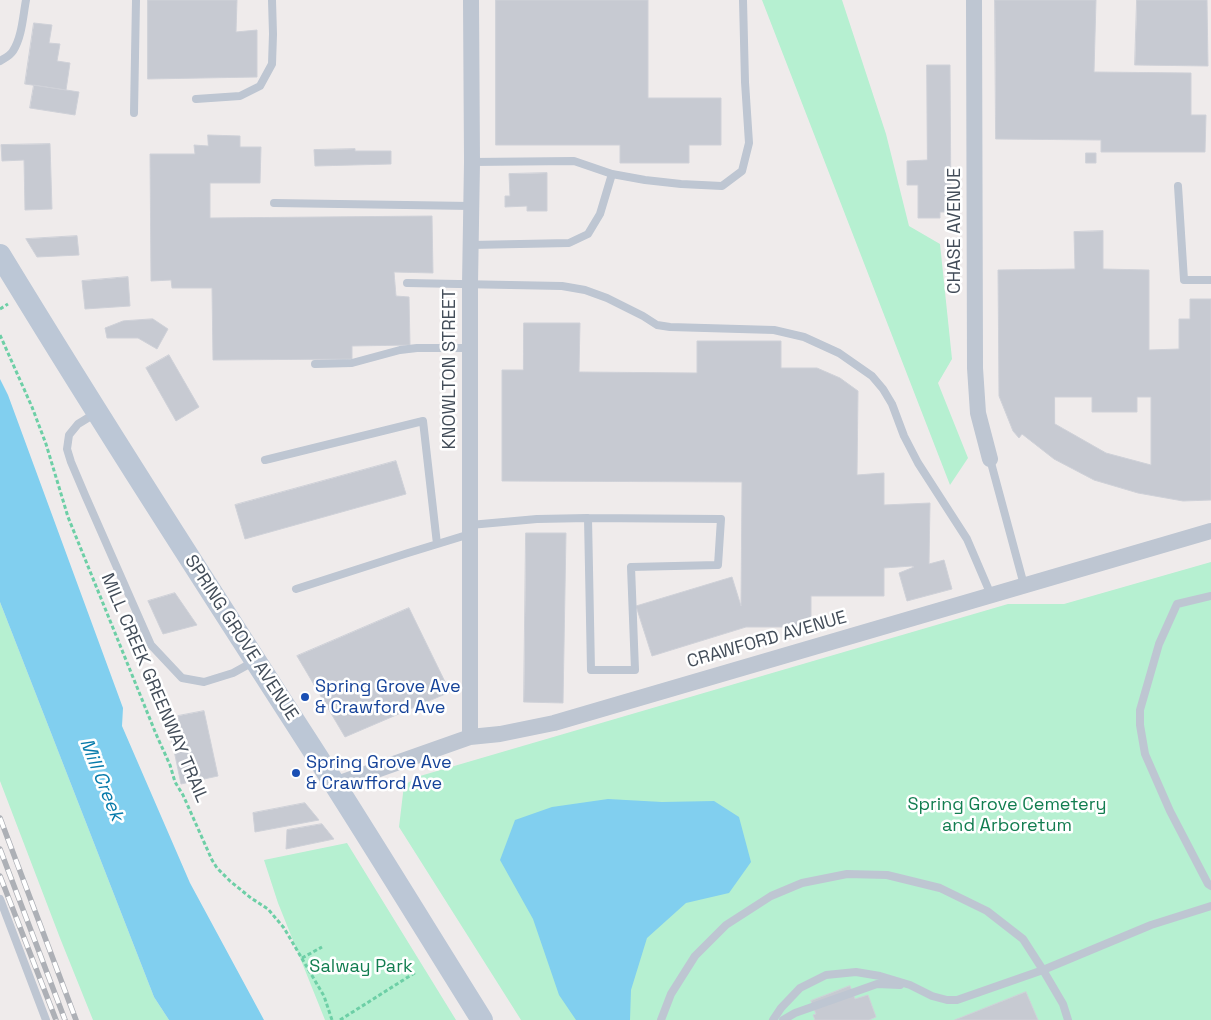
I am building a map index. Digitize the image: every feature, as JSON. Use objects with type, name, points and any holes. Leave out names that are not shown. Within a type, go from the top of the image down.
[{"type":"main road","name":"SPRING GROVE AVENUE","points":[[0,255],[482,1020]]},
{"type":"street","name":"KNOWLTON STREET","points":[[470,737],[471,0]]},
{"type":"street","name":"CHASE AVENUE","points":[[974,0],[975,368],[978,413],[990,459]]},
{"type":"street","name":"CRAWFORD AVENUE","points":[[334,785],[470,737],[500,734],[554,723],[1211,531]]},
{"type":"lane","points":[[0,60],[8,57],[13,52],[19,39],[26,0]]},
{"type":"lane","points":[[134,113],[136,0]]},
{"type":"lane","points":[[196,99],[240,96],[260,86],[272,64],[272,0]]},
{"type":"lane","points":[[472,162],[574,161],[612,174],[680,184],[722,186],[742,171],[749,143],[745,87],[743,0]]},
{"type":"lane","points":[[471,245],[569,243],[588,234],[600,214],[612,174]]},
{"type":"lane","points":[[1178,186],[1184,280],[1211,280]]},
{"type":"lane","points":[[274,203],[471,206]]},
{"type":"lane","points":[[407,283],[562,286],[585,290],[607,298],[643,316],[656,325],[774,330],[804,337],[839,353],[872,376],[883,389],[892,404],[904,436],[918,463],[966,539],[991,595]]},
{"type":"lane","points":[[315,364],[352,363],[400,350],[417,348],[470,348]]},
{"type":"lane","points":[[98,412],[78,424],[69,435],[68,449],[84,496],[151,645],[182,678],[204,682],[233,673],[255,661]]},
{"type":"lane","points":[[265,460],[423,421],[437,544]]},
{"type":"lane","points":[[990,459],[1024,585]]},
{"type":"lane","points":[[296,589],[437,544],[470,529],[537,518],[588,518],[720,519],[718,565],[631,567],[635,670],[591,670],[588,518]]},
{"type":"lane","points":[[1211,596],[1177,604],[1159,644],[1140,710],[1140,725],[1145,754],[1170,811],[1208,884],[1211,886]]},
{"type":"lane","points":[[661,1020],[671,994],[695,956],[726,925],[771,896],[802,883],[847,874],[887,875],[940,888],[987,911],[1023,939],[1063,1004],[1068,1020]]},
{"type":"lane","points":[[0,899],[46,1020]]},
{"type":"lane","points":[[773,1020],[781,1008],[800,988],[826,976],[856,972],[880,976],[910,985],[932,996],[946,1000],[957,1000],[1043,970],[1151,924],[1211,906]]},
{"type":"lane","points":[[783,1020],[795,1013],[877,984],[910,985]]},
{"type":"path","name":"MILL CREEK GREENWAY TRAIL","points":[[0,335],[46,444],[75,535],[170,765],[175,782],[183,795],[212,860],[230,881],[268,909],[284,928],[324,996],[332,1020]]},
{"type":"path","points":[[302,958],[322,947]]},
{"type":"path","points":[[340,1020],[416,972]]},
{"type":"green space","points":[[762,0],[842,0],[886,134],[909,226],[940,244],[952,359],[938,383],[968,458],[950,485]]},
{"type":"green space","name":"Spring Grove Cemetery and Arboretum","points":[[1211,562],[1211,1020],[521,1020],[399,827],[404,785],[420,776],[1008,604],[1064,604]]},
{"type":"green space","points":[[0,602],[154,997],[169,1020],[93,1020],[0,781]]},
{"type":"green space","name":"Salway Park","points":[[347,843],[456,1020],[325,1020],[278,903],[264,860]]},
{"type":"water","name":"Mill Creek","points":[[0,379],[8,395],[123,708],[122,726],[190,883],[264,1020],[169,1020],[154,997],[0,602]]},
{"type":"water","points":[[608,799],[662,802],[714,801],[739,817],[751,862],[729,893],[686,903],[647,938],[631,990],[630,1020],[576,1020],[559,995],[533,919],[500,860],[515,820],[552,807]]},
{"type":"building","points":[[148,0],[237,0],[236,32],[257,30],[257,77],[148,79]]},
{"type":"building","points":[[496,0],[648,0],[648,98],[721,98],[721,145],[689,145],[689,163],[620,163],[620,145],[496,145]]},
{"type":"building","points":[[995,0],[1096,0],[1094,72],[1191,73],[1191,115],[1206,115],[1205,152],[1101,152],[1101,140],[996,139]]},
{"type":"building","points":[[1137,0],[1207,0],[1208,66],[1135,65]]},
{"type":"building","points":[[34,23],[52,25],[49,43],[60,44],[57,61],[70,63],[66,90],[25,84]]},
{"type":"building","points":[[927,65],[950,65],[951,212],[940,212],[940,218],[918,218],[918,185],[907,185],[907,161],[927,160]]},
{"type":"building","points":[[34,85],[79,92],[75,115],[30,108]]},
{"type":"building","points":[[208,135],[240,136],[240,147],[261,147],[260,183],[210,183],[210,218],[432,216],[433,273],[394,272],[396,296],[409,297],[410,345],[352,346],[352,359],[213,360],[212,288],[172,288],[171,280],[151,281],[150,154],[195,154],[194,145],[208,146]]},
{"type":"building","points":[[50,144],[52,209],[25,210],[24,160],[2,161],[1,145]]},
{"type":"building","points":[[355,149],[355,151],[391,151],[391,164],[315,166],[314,150]]},
{"type":"building","points":[[1086,153],[1096,153],[1096,163],[1086,163]]},
{"type":"building","points":[[547,173],[547,211],[527,211],[527,206],[505,207],[505,196],[510,196],[509,174]]},
{"type":"building","points":[[1103,231],[1103,269],[1149,270],[1149,350],[1179,349],[1179,319],[1190,319],[1190,299],[1211,299],[1211,500],[1183,501],[1138,493],[1094,480],[1054,459],[1022,434],[1019,438],[1013,431],[999,396],[998,270],[1075,269],[1074,232]],"holes":[[[1055,397],[1092,397],[1092,412],[1137,412],[1137,397],[1151,397],[1151,465],[1106,453],[1055,424]]]},
{"type":"building","points":[[77,236],[79,255],[37,257],[26,239]]},
{"type":"building","points":[[128,277],[130,306],[85,309],[82,281]]},
{"type":"building","points":[[153,319],[168,329],[157,349],[138,338],[107,338],[105,328],[123,321]]},
{"type":"building","points":[[524,323],[580,323],[579,372],[697,373],[697,341],[781,341],[781,368],[817,368],[840,378],[858,391],[857,475],[884,473],[884,505],[930,503],[929,564],[944,560],[952,589],[907,601],[899,573],[914,567],[884,568],[884,596],[811,596],[811,627],[746,627],[652,656],[636,606],[732,577],[741,606],[742,482],[502,481],[502,370],[523,370]]},
{"type":"building","points":[[169,355],[199,407],[176,421],[146,368]]},
{"type":"building","points":[[396,461],[406,494],[245,539],[235,505]]},
{"type":"building","points":[[526,533],[566,533],[563,703],[524,702]]},
{"type":"building","points":[[175,593],[197,625],[163,634],[148,601]]},
{"type":"building","points":[[409,608],[450,692],[345,737],[297,656]]},
{"type":"building","points":[[204,711],[218,776],[181,784],[171,736],[182,734],[178,716]]},
{"type":"building","points":[[305,803],[319,820],[255,832],[253,813]]},
{"type":"building","points":[[322,824],[334,839],[286,849],[287,830]]},
{"type":"building","points":[[850,986],[855,999],[868,995],[876,1017],[869,1020],[815,1020],[813,1015],[816,1014],[811,1001]]},
{"type":"building","points":[[1026,992],[1038,1020],[955,1020]]},
{"type":"railway","points":[[0,818],[76,1020]]},
{"type":"railway","points":[[0,849],[65,1020]]},
{"type":"railway","points":[[0,876],[56,1020]]},
{"type":"place","name":"Spring Grove Ave & Crawford Ave","points":[[305,697]]},
{"type":"place","name":"Spring Grove Ave & Crawfford Ave","points":[[296,773]]}]
